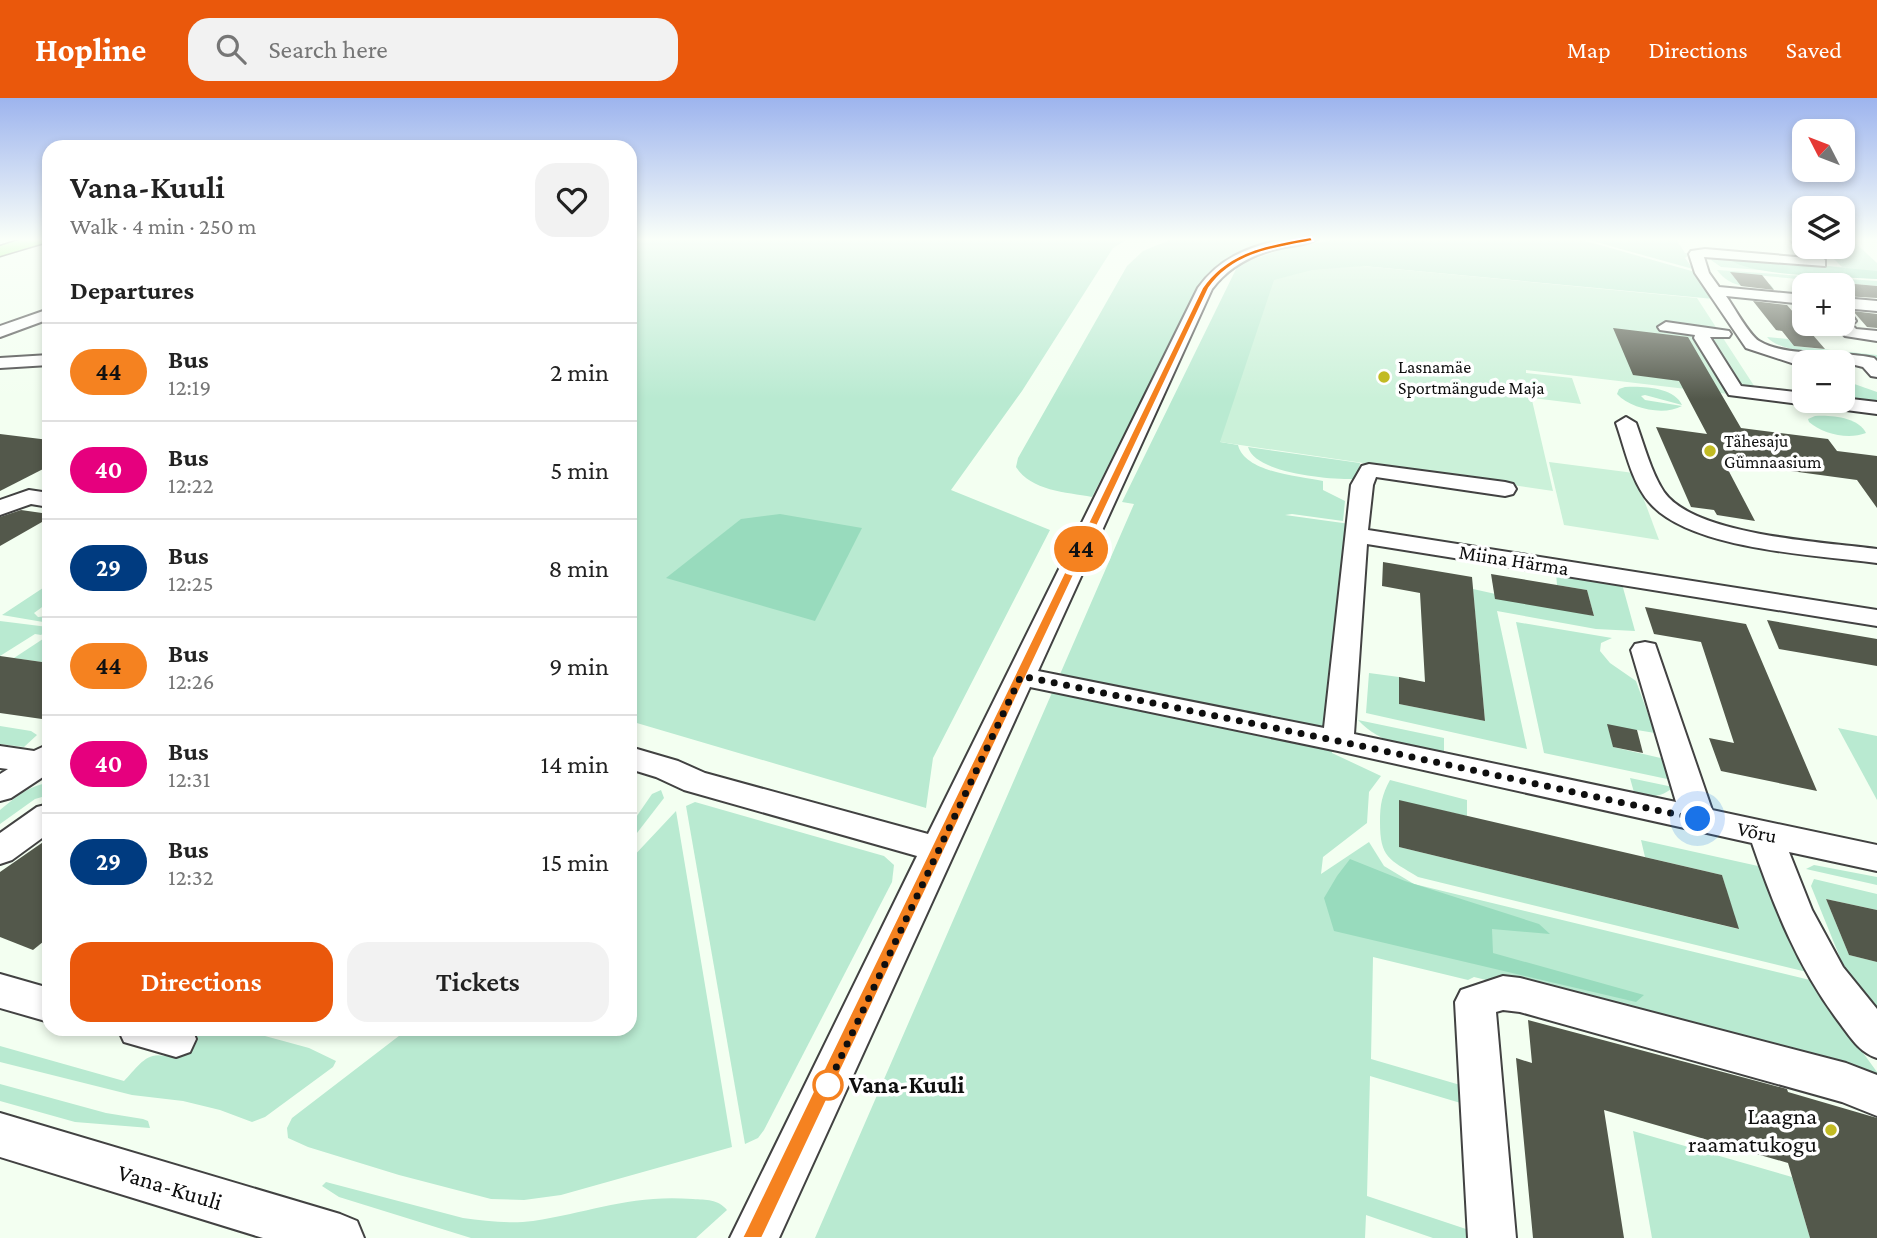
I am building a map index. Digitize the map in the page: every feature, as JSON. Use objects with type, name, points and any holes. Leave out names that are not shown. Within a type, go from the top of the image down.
[{"type":"street","points":[[754,1238],[1205,292]]},
{"type":"street","points":[[1717,292],[1769,370],[1792,394]]},
{"type":"street","points":[[1729,292],[1792,298]]},
{"type":"street","points":[[1855,304],[1877,306]]},
{"type":"street","points":[[0,332],[42,317]]},
{"type":"street","points":[[1666,327],[1750,340],[1792,358]]},
{"type":"street","points":[[1855,334],[1877,336]]},
{"type":"street","points":[[1702,338],[1735,391],[1792,398]]},
{"type":"street","points":[[0,363],[42,360]]},
{"type":"street","points":[[1855,360],[1868,362],[1863,380]]},
{"type":"street","points":[[1855,406],[1877,408]]},
{"type":"street","points":[[1626,423],[1657,498],[1677,515],[1720,533],[1877,556]]},
{"type":"street","points":[[1338,741],[1356,535],[1362,485],[1369,470],[1505,489]]},
{"type":"street","points":[[0,508],[29,497],[42,499]]},
{"type":"street","name":"Miina Härma","points":[[1356,535],[1877,618]]},
{"type":"street","points":[[1646,650],[1698,819]]},
{"type":"street","name":"Võru","points":[[1021,676],[1338,741],[1877,858]]},
{"type":"street","points":[[0,757],[42,761]]},
{"type":"street","points":[[637,760],[667,769],[695,782],[940,850]]},
{"type":"street","points":[[0,790],[42,763]]},
{"type":"street","points":[[0,851],[42,821]]},
{"type":"street","points":[[1765,833],[1794,912],[1829,979],[1877,1040]]},
{"type":"street","points":[[0,991],[42,1003]]},
{"type":"street","points":[[1492,1238],[1475,1002],[1503,993],[1520,995],[1846,1083],[1877,1096]]},
{"type":"street","name":"Vana-Kuuli","points":[[0,1135],[340,1238]]},
{"type":"green space","points":[[637,292],[1085,292],[1022,391],[951,490],[1050,530],[933,758],[926,808],[637,723]]},
{"type":"green space","points":[[1112,292],[1198,292],[1092,497],[1040,486],[1016,467],[1018,458]]},
{"type":"green space","points":[[1225,292],[1342,292],[1220,442],[1238,445],[1251,462],[1274,472],[1323,481],[1323,490],[1345,501],[1343,521],[1285,515],[1350,524],[1332,753],[1381,776],[1369,792],[1367,823],[1323,857],[1321,874],[1369,842],[1384,866],[1414,884],[1810,980],[1877,1072],[1877,1082],[1617,1012],[1474,977],[1468,980],[1373,957],[1371,1059],[1474,1089],[1474,1107],[1370,1076],[1367,1196],[1484,1235],[1484,1238],[1433,1238],[1366,1215],[1365,1238],[815,1238],[1134,504],[1122,502]]},
{"type":"green space","name":"Lasnamäe Sportmängude Maja","points":[[1270,292],[1636,292],[1697,298],[1762,398],[1526,370],[1526,373],[1572,378],[1581,404],[1533,398],[1528,383],[1553,491],[1220,442]]},
{"type":"green space","points":[[1642,292],[1709,292],[1714,299]]},
{"type":"green space","points":[[1767,337],[1788,339],[1794,346],[1831,350],[1794,350]]},
{"type":"green space","points":[[1855,353],[1877,355],[1877,359],[1855,357]]},
{"type":"green space","points":[[1855,384],[1877,392],[1877,404],[1855,401]]},
{"type":"green space","points":[[1625,387],[1665,391],[1672,394],[1682,405],[1641,396],[1645,400],[1682,406],[1657,411],[1639,407],[1617,394],[1619,389]]},
{"type":"green space","points":[[1815,416],[1851,420],[1866,433],[1844,436],[1828,433],[1809,422],[1808,419]]},
{"type":"green space","points":[[1248,447],[1360,463],[1358,479],[1297,474],[1265,464],[1254,456]]},
{"type":"green space","points":[[1549,462],[1634,473],[1659,540],[1564,525]]},
{"type":"green space","points":[[780,514],[862,528],[815,621],[666,578],[741,519]]},
{"type":"green space","points":[[1556,573],[1622,584],[1635,631],[1596,629],[1497,611],[1527,749],[1366,713],[1369,673],[1399,677],[1399,704],[1485,721],[1473,589],[1594,616],[1587,590],[1557,585]]},
{"type":"green space","points":[[42,589],[42,607],[34,613],[42,617],[42,622],[2,615]]},
{"type":"green space","points":[[0,621],[42,626],[41,635],[35,634],[0,656]]},
{"type":"green space","points":[[1516,622],[1612,638],[1601,643],[1600,651],[1610,663],[1636,681],[1655,733],[1637,730],[1613,747],[1665,759],[1672,780],[1544,753]]},
{"type":"green space","points":[[42,640],[42,662],[14,658]]},
{"type":"green space","points":[[1358,720],[1444,738],[1444,755],[1387,740]]},
{"type":"green space","points":[[0,726],[31,731],[37,735],[24,747],[0,744]]},
{"type":"green space","points":[[1838,728],[1877,736],[1877,800]]},
{"type":"green space","points":[[1630,778],[1673,787],[1660,795],[1635,796]]},
{"type":"green space","points":[[1390,780],[1467,800],[1467,816],[1399,801],[1399,847],[1738,929],[1722,875],[1645,857],[1641,840],[1758,866],[1771,882],[1815,974],[1418,877],[1393,861],[1384,850],[1380,834],[1381,805]]},
{"type":"green space","points":[[42,784],[42,797],[35,799],[0,824],[0,810],[29,789]]},
{"type":"green space","points":[[661,790],[664,798],[637,833],[637,816],[652,794]]},
{"type":"green space","points":[[695,802],[884,856],[894,865],[892,882],[764,1130],[758,1138],[745,1144],[686,806]]},
{"type":"green space","points":[[676,811],[732,1147],[561,1195],[524,1200],[491,1199],[399,1175],[308,1147],[288,1138],[287,1128],[292,1118],[399,1036],[637,1036],[637,853]]},
{"type":"green space","points":[[1350,859],[1405,881],[1539,924],[1550,934],[1492,929],[1493,953],[1644,995],[1636,1002],[1334,931],[1324,898]]},
{"type":"green space","points":[[1814,865],[1877,877],[1877,885],[1806,869]]},
{"type":"green space","points":[[1814,879],[1877,894],[1877,910],[1826,899],[1849,955],[1877,962],[1877,1012],[1843,965],[1811,886]]},
{"type":"green space","points":[[183,1036],[265,1036],[309,1048],[336,1061],[333,1067],[265,1117],[252,1122],[220,1110],[183,1101],[132,1095],[0,1062],[0,1046],[124,1081],[147,1059],[164,1056]]},
{"type":"green space","points":[[0,1084],[106,1113],[143,1119],[148,1121],[150,1128],[75,1122],[0,1101]]},
{"type":"green space","points":[[1633,1131],[1792,1177],[1810,1238],[1652,1238]]},
{"type":"green space","points":[[326,1182],[463,1218],[498,1222],[533,1221],[650,1199],[707,1200],[720,1204],[727,1210],[696,1238],[471,1238],[339,1197],[322,1186]]},
{"type":"building","points":[[1855,292],[1877,292],[1877,298],[1855,297]]},
{"type":"building","points":[[1753,301],[1787,305],[1792,311],[1792,336],[1814,336],[1825,349],[1794,346],[1782,331],[1776,330]]},
{"type":"building","points":[[1855,311],[1877,314],[1877,328],[1867,327]]},
{"type":"building","points":[[1613,328],[1688,337],[1741,428],[1828,439],[1837,451],[1877,456],[1877,508],[1857,480],[1724,462],[1755,521],[1717,515],[1714,510],[1691,507],[1656,427],[1707,434],[1679,381],[1633,375]]},
{"type":"building","points":[[0,434],[42,439],[42,470],[0,491]]},
{"type":"building","points":[[21,510],[42,513],[42,522],[0,546],[0,517]]},
{"type":"building","points":[[1383,562],[1472,577],[1485,721],[1399,704],[1399,677],[1425,682],[1420,593],[1382,586]]},
{"type":"building","points":[[1491,574],[1587,590],[1594,616],[1495,599]]},
{"type":"building","points":[[1645,607],[1746,624],[1817,791],[1721,771],[1709,738],[1734,743],[1701,642],[1654,634]]},
{"type":"building","points":[[1767,620],[1877,639],[1877,666],[1779,649]]},
{"type":"building","points":[[0,656],[42,662],[42,719],[0,713]]},
{"type":"building","points":[[1607,724],[1637,730],[1643,753],[1613,747]]},
{"type":"building","points":[[1399,800],[1722,875],[1739,929],[1399,847]]},
{"type":"building","points":[[42,843],[42,943],[33,950],[0,937],[0,872]]},
{"type":"building","points":[[1826,899],[1877,910],[1877,962],[1849,955]]},
{"type":"building","points":[[1528,1020],[1787,1089],[1788,1092],[1877,1118],[1877,1238],[1810,1238],[1788,1163],[1604,1110],[1624,1238],[1533,1238],[1516,1058],[1532,1063]]},
{"type":"bus line","name":"44","points":[[754,1238],[1203,292]]},
{"type":"place","name":"Lasnamäe Sportmängude Maja","points":[[1384,377]]},
{"type":"place","name":"Tähesaju Gümnaasium","points":[[1710,451]]},
{"type":"place","name":"Vana-Kuuli","points":[[828,1085]]},
{"type":"place","name":"Laagna raamatukogu","points":[[1831,1130]]},
{"type":"route","points":[[828,1085],[824,1093],[1021,676],[1698,819]]}]
